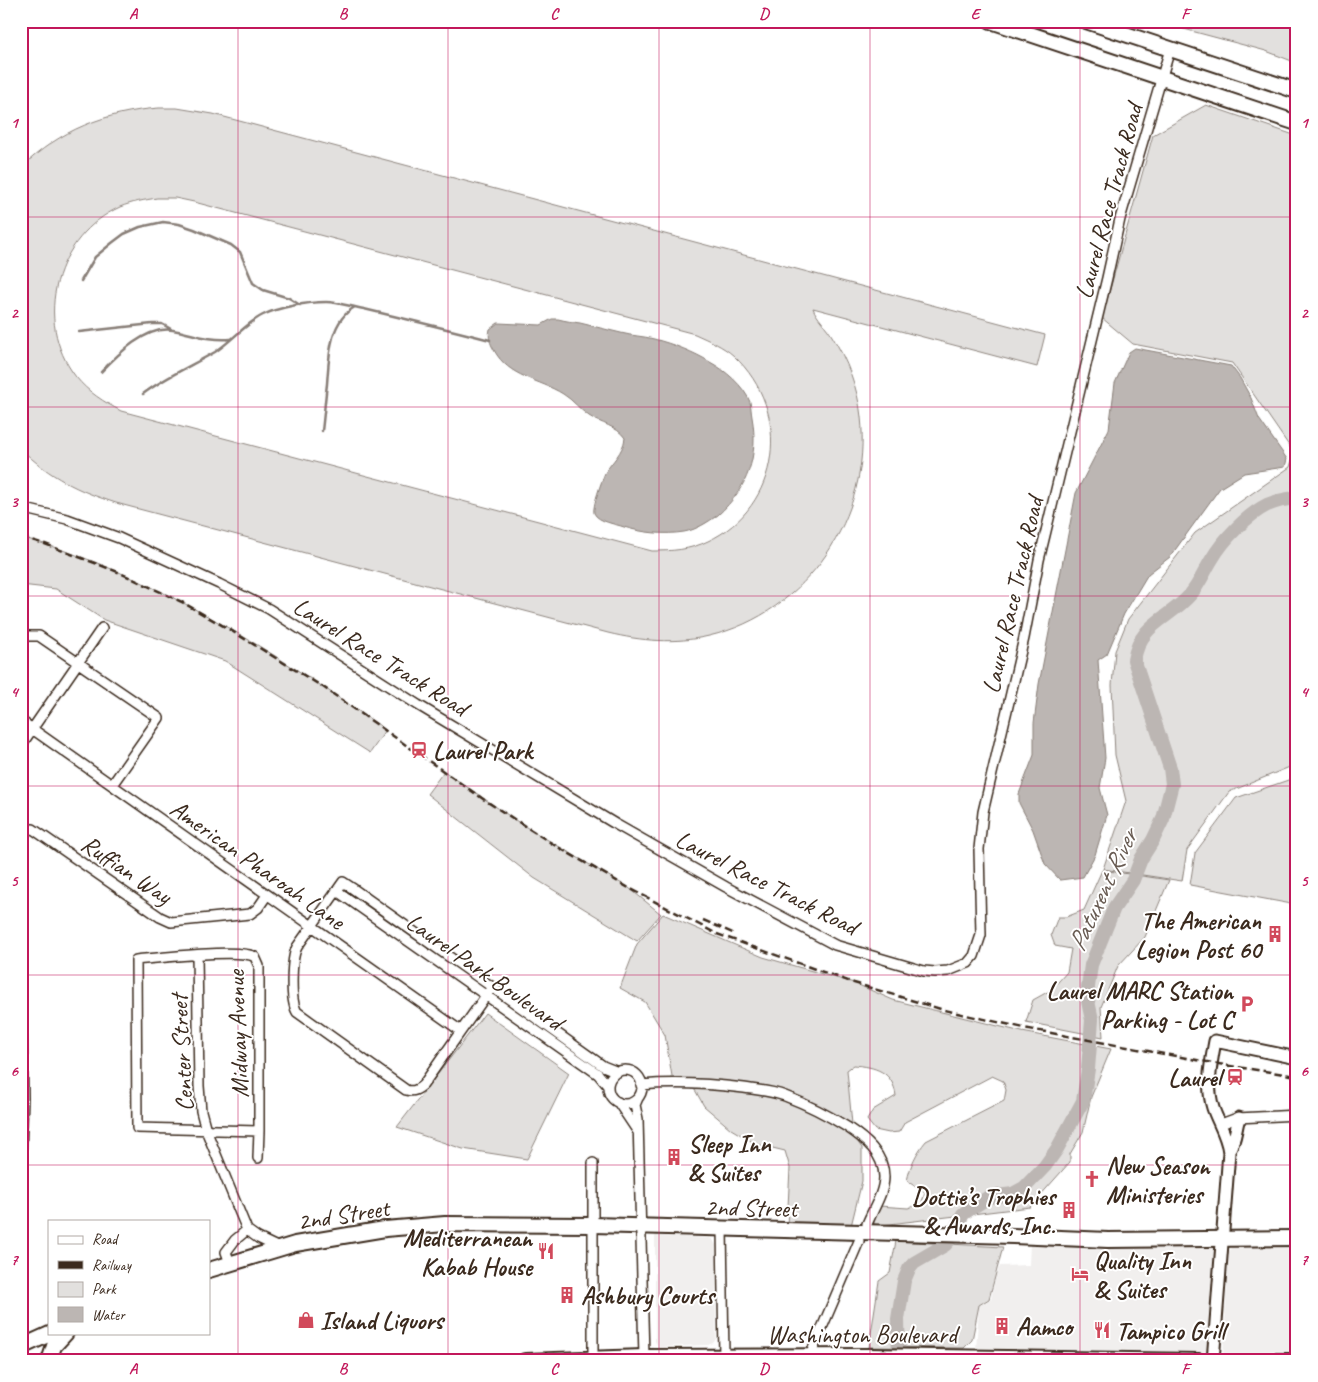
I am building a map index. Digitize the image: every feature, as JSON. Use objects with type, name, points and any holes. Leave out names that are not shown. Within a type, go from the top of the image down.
[{"type":"main road","points":[[991,21],[1297,123]]},
{"type":"main road","points":[[1086,21],[1297,91]]},
{"type":"main road","name":"2nd Street","points":[[210,1270],[279,1248],[342,1236],[445,1224],[640,1226],[1108,1240],[1297,1238]]},
{"type":"main road","points":[[22,1346],[50,1334]]},
{"type":"main road","points":[[48,1361],[54,1346],[65,1334]]},
{"type":"main road","name":"Washington Boulevard","points":[[525,1361],[724,1356],[938,1356],[1199,1361]]},
{"type":"main road","points":[[1271,1361],[1297,1361]]},
{"type":"street","name":"Laurel Race Track Road","points":[[21,508],[67,520],[119,538],[268,609],[418,705],[617,825],[726,888],[835,945],[924,971],[948,971],[958,968],[968,963],[974,956],[981,935],[979,849],[983,812],[1024,638],[1039,560],[1106,286],[1120,219],[1170,49]]},
{"type":"street","points":[[21,748],[102,628]]},
{"type":"street","points":[[21,639],[28,636],[39,636],[160,718],[112,785]]},
{"type":"street","name":"American Pharoah Lane","points":[[21,722],[461,1032]]},
{"type":"street","name":"Ruffian Way","points":[[21,830],[33,829],[160,917],[171,922],[250,914],[258,908],[267,895]]},
{"type":"street","name":"Laurel Park Boulevard","points":[[638,1132],[618,1102],[610,1095],[608,1086],[598,1074],[337,891],[343,882],[603,1066],[618,1072],[623,1070],[634,1073],[641,1084]]},
{"type":"street","points":[[337,891],[296,947],[293,957],[295,1009],[301,1016],[406,1090],[414,1091],[424,1085],[492,987]]},
{"type":"street","name":"Midway Avenue","points":[[206,1130],[137,1128],[136,960],[246,953],[255,957],[257,961],[258,1158]]},
{"type":"street","name":"Center Street","points":[[197,955],[201,1111],[206,1130],[247,1230]]},
{"type":"street","points":[[21,1155],[23,1098],[22,1034]]},
{"type":"street","points":[[1214,1361],[1229,1150],[1227,1139],[1213,1107],[1209,1090],[1210,1068],[1215,1041],[1297,1058]]},
{"type":"street","points":[[608,1086],[610,1079],[618,1072]]},
{"type":"street","points":[[644,1357],[638,1119],[635,1105],[640,1093],[641,1084],[673,1082],[760,1090],[784,1096],[844,1126],[866,1141],[878,1156],[882,1166],[884,1177],[882,1190],[867,1224]]},
{"type":"street","points":[[618,1102],[629,1104],[638,1098]]},
{"type":"street","points":[[1221,1124],[1239,1118],[1297,1115]]},
{"type":"street","points":[[1229,1150],[1235,1141],[1239,1118]]},
{"type":"street","points":[[206,1130],[259,1131]]},
{"type":"street","points":[[593,1163],[600,1359]]},
{"type":"street","points":[[722,1229],[724,1356]]},
{"type":"street","points":[[230,1263],[226,1252],[235,1240],[247,1230],[258,1238],[279,1248]]},
{"type":"street","points":[[810,1356],[860,1241]]},
{"type":"street","points":[[21,1304],[23,1361]]},
{"type":"shaded area","points":[[655,1236],[709,1238],[716,1245],[716,1339],[713,1343],[708,1345],[658,1347],[655,1341]]},
{"type":"shaded area","points":[[1030,1243],[1210,1243],[1215,1249],[1212,1323],[1208,1354],[1142,1351],[976,1350],[979,1306],[991,1299],[1000,1266],[1029,1265]]},
{"type":"shaded area","points":[[1235,1245],[1297,1245],[1297,1355],[1223,1355],[1229,1251]]},
{"type":"green space","points":[[1154,21],[1297,21],[1297,63],[1266,51]]},
{"type":"green space","points":[[1206,105],[1297,136],[1297,764],[1229,792],[1187,850],[1182,881],[1103,869],[1126,801],[1115,755],[1112,685],[1115,651],[1128,619],[1195,533],[1290,467],[1294,453],[1232,363],[1133,344],[1102,318],[1153,135]]},
{"type":"green space","points":[[177,108],[213,114],[1045,335],[1037,367],[813,308],[830,333],[851,375],[861,417],[862,454],[856,490],[844,524],[826,555],[803,583],[776,606],[744,624],[709,636],[684,640],[671,641],[633,638],[608,633],[116,503],[65,482],[43,468],[21,449],[21,168],[51,143],[67,133],[102,119],[139,110]],"holes":[[[175,198],[695,334],[710,341],[734,356],[753,378],[765,403],[771,430],[770,456],[764,482],[751,505],[732,526],[708,541],[681,549],[652,551],[121,411],[91,392],[76,377],[63,355],[55,330],[54,306],[58,282],[66,259],[80,238],[98,220],[120,207],[138,201]]]},
{"type":"green space","points":[[21,537],[70,553],[118,572],[211,618],[300,672],[386,730],[370,753],[225,661],[104,620],[56,589],[21,585]]},
{"type":"green space","points":[[444,771],[521,824],[629,888],[661,914],[637,941],[534,878],[427,794]]},
{"type":"green space","points":[[1297,777],[1297,905],[1190,885],[1195,853],[1236,798]]},
{"type":"green space","points":[[1102,870],[1169,880],[1145,937],[1118,966],[1101,1007],[1103,1037],[1026,1022],[1033,1000],[1051,990],[1067,972],[1071,949],[1055,946],[1051,935],[1058,917],[1066,917],[1084,910]]},
{"type":"green space","points":[[663,914],[763,957],[854,983],[893,1000],[1022,1032],[1111,1049],[1091,1097],[1083,1132],[1070,1154],[1070,1162],[1030,1207],[873,1226],[879,1206],[908,1208],[921,1204],[925,1193],[907,1181],[914,1160],[926,1141],[1004,1101],[1006,1090],[1003,1081],[992,1076],[905,1122],[899,1132],[889,1133],[875,1130],[867,1120],[873,1110],[896,1096],[891,1081],[876,1069],[854,1065],[847,1070],[853,1135],[862,1148],[862,1181],[851,1226],[787,1226],[790,1168],[785,1151],[756,1144],[731,1129],[704,1106],[695,1090],[673,1082],[665,1035],[645,1002],[620,988],[637,944]]},
{"type":"green space","points":[[485,1013],[569,1073],[527,1159],[463,1149],[397,1127]]},
{"type":"green space","points":[[896,1241],[1003,1247],[989,1299],[979,1305],[972,1340],[964,1348],[869,1347],[879,1281],[890,1273]]},
{"type":"water","points":[[552,319],[650,338],[676,346],[716,365],[739,384],[750,404],[754,431],[752,458],[744,482],[737,494],[718,515],[693,529],[669,533],[639,531],[599,519],[596,516],[594,505],[602,481],[605,473],[622,448],[625,438],[613,428],[589,416],[563,394],[508,367],[491,345],[490,329],[498,323],[541,325]]},
{"type":"water","points":[[1135,348],[1231,366],[1251,398],[1259,419],[1287,459],[1285,467],[1244,473],[1220,488],[1170,557],[1148,574],[1124,614],[1107,654],[1098,660],[1105,758],[1100,788],[1107,815],[1095,855],[1083,877],[1060,880],[1045,864],[1033,830],[1019,803],[1019,794],[1034,755],[1034,723],[1039,684],[1076,493],[1109,429],[1115,383],[1129,352]]},
{"type":"waterway","points":[[81,281],[95,257],[124,234],[140,227],[163,222],[179,224],[194,229],[231,245],[240,252],[253,283],[263,290],[289,298],[300,305]]},
{"type":"waterway","points":[[143,394],[169,377],[215,352],[250,323],[263,315],[285,307],[302,304],[326,302],[340,304],[490,340]]},
{"type":"waterway","points":[[322,431],[332,341],[340,321],[346,313],[355,307]]},
{"type":"waterway","points":[[79,332],[152,324],[162,324],[171,329]]},
{"type":"waterway","points":[[101,372],[133,343],[153,332],[173,330],[209,338],[231,339]]},
{"type":"waterway","name":"Patuxent River","points":[[899,1361],[898,1319],[904,1281],[909,1269],[914,1263],[945,1245],[951,1238],[963,1214],[989,1197],[1013,1194],[1024,1188],[1045,1166],[1057,1149],[1083,1101],[1092,1020],[1088,1001],[1091,965],[1114,908],[1133,880],[1141,859],[1163,819],[1172,784],[1170,768],[1134,660],[1137,648],[1149,630],[1190,595],[1217,552],[1244,521],[1267,505],[1281,500],[1297,498]]},
{"type":"railway","points":[[21,537],[45,544],[118,572],[182,602],[323,687],[486,801],[556,846],[629,888],[717,934],[854,983],[944,1010],[1024,1028],[1224,1065],[1297,1076]]},
{"type":"railway","points":[[703,920],[735,934]]},
{"type":"place","name":"Laurel Park","points":[[419,750]]},
{"type":"place","name":"The American Legion Post 60","points":[[1275,934]]},
{"type":"place","name":"Laurel MARC Station Parking - Lot C","points":[[1247,1004]]},
{"type":"place","name":"Laurel","points":[[1235,1077]]},
{"type":"place","name":"Sleep Inn & Suites","points":[[674,1157]]},
{"type":"place","name":"New Season Ministeries","points":[[1092,1179]]},
{"type":"place","name":"Dottie’s Trophies & Awards, Inc.","points":[[1069,1210]]},
{"type":"place","name":"Mediterranean Kabab House","points":[[546,1251]]},
{"type":"place","name":"Quality Inn & Suites","points":[[1080,1274]]},
{"type":"place","name":"Ashbury Courts","points":[[567,1295]]},
{"type":"place","name":"Island Liquors","points":[[306,1320]]},
{"type":"place","name":"Aamco","points":[[1002,1326]]},
{"type":"place","name":"Tampico Grill","points":[[1102,1330]]}]
